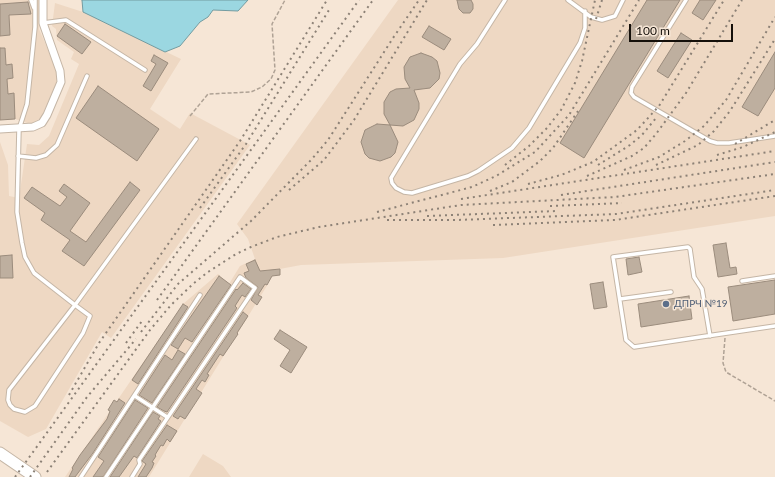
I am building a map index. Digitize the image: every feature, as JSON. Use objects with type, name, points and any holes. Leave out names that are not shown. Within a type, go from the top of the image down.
[{"type":"main road","points":[[0,453],[35,477]]},
{"type":"street","points":[[0,128],[19,129],[33,127],[42,123],[47,115],[60,82],[60,71],[43,23],[43,0]]},
{"type":"lane","points":[[31,0],[36,13]]},
{"type":"lane","points":[[35,0],[36,13],[27,104],[19,129],[18,212],[25,257],[34,273],[75,305],[90,316],[83,333],[35,406],[25,412],[14,409],[8,400],[10,390],[75,305],[196,139]]},
{"type":"lane","points":[[505,0],[477,44],[460,64],[391,178],[392,183],[396,188],[404,192],[412,193],[468,176],[512,148],[529,128],[580,43],[585,28],[585,11]]},
{"type":"lane","points":[[568,0],[595,19],[607,20],[615,16],[623,0]]},
{"type":"lane","points":[[686,0],[632,87],[631,93],[634,98],[710,141],[717,143],[729,143],[775,136]]},
{"type":"lane","points":[[43,23],[66,20],[145,70]]},
{"type":"lane","points":[[18,156],[36,158],[46,155],[57,145],[87,76]]},
{"type":"lane","points":[[710,336],[702,289],[694,277],[690,249],[688,247],[613,257],[626,340],[634,348],[775,326]]},
{"type":"lane","points":[[742,281],[775,276]]},
{"type":"lane","points":[[106,477],[240,277],[255,288],[139,460],[140,464],[132,477]]},
{"type":"lane","points":[[620,299],[671,292]]},
{"type":"lane","points":[[81,477],[200,295]]},
{"type":"lane","points":[[135,396],[167,417]]},
{"type":"path","points":[[190,116],[208,94],[251,92],[262,87],[271,78],[275,70],[272,24],[286,0]]},
{"type":"path","points":[[724,334],[725,343],[723,363],[726,372],[775,401]]},
{"type":"shaded area","points":[[0,0],[41,0],[39,29],[58,73],[56,84],[41,118],[31,124],[15,119],[0,120]]},
{"type":"shaded area","points":[[398,0],[775,0],[775,216],[503,258],[301,265],[264,272],[268,284],[149,477],[65,477],[183,304],[218,274],[229,284],[240,266],[255,259],[248,239],[237,224]]},
{"type":"shaded area","points":[[55,3],[83,12],[181,59],[150,109],[180,129],[190,113],[250,145],[111,338],[102,332],[46,429],[28,437],[0,421],[0,142],[8,165],[9,196],[19,198],[27,144],[39,145],[49,136],[79,64],[71,59],[74,52],[57,40],[56,29],[52,26]]},
{"type":"shaded area","points":[[203,454],[223,466],[231,477],[189,477]]},
{"type":"water","points":[[82,0],[248,0],[238,11],[213,10],[208,17],[200,22],[180,46],[165,52],[83,12]]},
{"type":"building","points":[[457,0],[471,0],[473,9],[470,13],[463,13],[459,9]]},
{"type":"building","points":[[647,0],[680,0],[584,158],[560,143]]},
{"type":"building","points":[[700,0],[716,0],[703,20],[692,13]]},
{"type":"building","points":[[28,2],[31,14],[9,15],[10,35],[0,36],[0,4]]},
{"type":"building","points":[[65,24],[91,42],[82,54],[57,36]]},
{"type":"building","points":[[429,26],[451,39],[444,50],[422,37]]},
{"type":"building","points":[[681,33],[692,40],[668,78],[657,71]]},
{"type":"building","points":[[0,48],[5,48],[6,65],[12,64],[13,78],[7,79],[8,94],[14,93],[15,119],[0,120]]},
{"type":"building","points":[[775,52],[775,88],[758,116],[742,107]]},
{"type":"building","points":[[421,53],[432,57],[437,61],[440,73],[439,79],[430,88],[414,90],[419,103],[419,109],[414,120],[403,126],[390,125],[384,114],[384,102],[390,92],[396,89],[410,88],[405,79],[404,67],[410,57]]},
{"type":"building","points":[[154,55],[168,63],[151,91],[143,86],[156,64],[151,61]]},
{"type":"building","points":[[98,86],[159,129],[137,161],[76,118]]},
{"type":"building","points":[[377,124],[390,125],[398,142],[395,153],[391,157],[380,161],[369,158],[365,154],[361,142],[365,130]]},
{"type":"building","points":[[130,182],[140,190],[84,266],[62,251],[70,240],[41,220],[45,213],[24,198],[32,187],[60,206],[67,197],[59,191],[64,184],[90,203],[70,231],[86,242]]},
{"type":"building","points":[[726,243],[730,268],[736,267],[737,274],[718,277],[713,245]]},
{"type":"building","points":[[12,255],[13,278],[0,278],[0,256]]},
{"type":"building","points":[[639,257],[642,272],[628,275],[626,259]]},
{"type":"building","points":[[255,260],[260,271],[280,269],[280,275],[272,276],[267,285],[265,284],[258,295],[262,297],[257,305],[251,300],[258,287],[246,278],[244,273],[249,271],[246,264]]},
{"type":"building","points":[[219,276],[231,285],[192,342],[185,338],[178,349],[171,345]]},
{"type":"building","points":[[775,280],[775,314],[733,321],[728,287]]},
{"type":"building","points":[[603,282],[607,307],[594,309],[590,284]]},
{"type":"building","points":[[243,283],[251,289],[245,297],[242,295],[235,306],[237,308],[167,412],[157,407],[236,289],[237,290]]},
{"type":"building","points":[[689,296],[692,319],[641,327],[638,304]]},
{"type":"building","points":[[183,304],[188,307],[138,384],[132,380]]},
{"type":"building","points":[[243,312],[248,316],[223,356],[220,354],[207,374],[209,375],[205,382],[202,380],[196,389],[202,393],[185,419],[180,416],[178,419],[173,416]]},
{"type":"building","points":[[280,330],[307,347],[291,373],[280,366],[290,350],[274,339]]},
{"type":"building","points":[[178,350],[185,354],[152,403],[139,395],[165,355],[172,360]]},
{"type":"building","points":[[119,399],[125,403],[93,453],[75,477],[69,477],[73,469],[72,468],[80,455],[107,419],[110,411],[108,410],[114,400],[117,402]]},
{"type":"building","points":[[135,400],[148,408],[103,477],[93,477],[104,461],[98,457]]},
{"type":"building","points":[[153,412],[160,416],[158,419],[161,421],[137,458],[134,456],[119,477],[110,477]]},
{"type":"building","points":[[167,425],[177,431],[170,442],[167,439],[163,446],[161,445],[152,462],[154,463],[152,468],[146,477],[138,477],[146,464],[142,461]]},
{"type":"railway","points":[[69,395],[99,343],[240,141],[327,0]]},
{"type":"railway","points":[[15,477],[359,0]]},
{"type":"railway","points":[[157,300],[373,0]]},
{"type":"railway","points":[[141,332],[178,284],[251,221],[312,159],[328,140],[419,0]]},
{"type":"railway","points":[[289,190],[324,160],[354,120],[427,0]]},
{"type":"railway","points":[[505,165],[529,146],[547,128],[561,110],[575,83],[582,61],[595,0]]},
{"type":"railway","points":[[596,19],[602,0]]},
{"type":"railway","points":[[377,212],[472,187],[496,176],[535,152],[569,115],[639,0]]},
{"type":"railway","points":[[528,184],[561,175],[593,162],[637,130],[659,106],[724,0]]},
{"type":"railway","points":[[587,176],[632,156],[644,148],[686,93],[742,0]]},
{"type":"railway","points":[[200,208],[246,144],[329,10]]},
{"type":"railway","points":[[624,170],[659,157],[685,141],[704,126],[726,100],[775,17]]},
{"type":"railway","points":[[656,165],[698,145],[714,131],[730,111],[775,39]]},
{"type":"railway","points":[[490,191],[512,182],[540,161],[553,148],[578,111]]},
{"type":"railway","points":[[598,165],[630,145],[642,135],[656,118]]},
{"type":"railway","points":[[735,144],[775,120]]},
{"type":"railway","points":[[717,155],[743,147],[775,132]]},
{"type":"railway","points":[[461,199],[775,151]]},
{"type":"railway","points":[[561,195],[775,162]]},
{"type":"railway","points":[[47,472],[150,330],[171,305],[208,272],[236,254],[251,247],[277,237],[319,227],[461,205],[615,197],[775,174]]},
{"type":"railway","points":[[387,220],[457,220],[616,214],[775,190]]},
{"type":"railway","points":[[493,225],[615,220],[775,196]]},
{"type":"railway","points":[[550,206],[622,203]]},
{"type":"railway","points":[[427,216],[557,211]]},
{"type":"railway","points":[[126,343],[142,321]]},
{"type":"railway","points":[[30,477],[87,397],[136,339]]},
{"type":"place","name":"ДПРЧ №19","points":[[666,304]]}]
